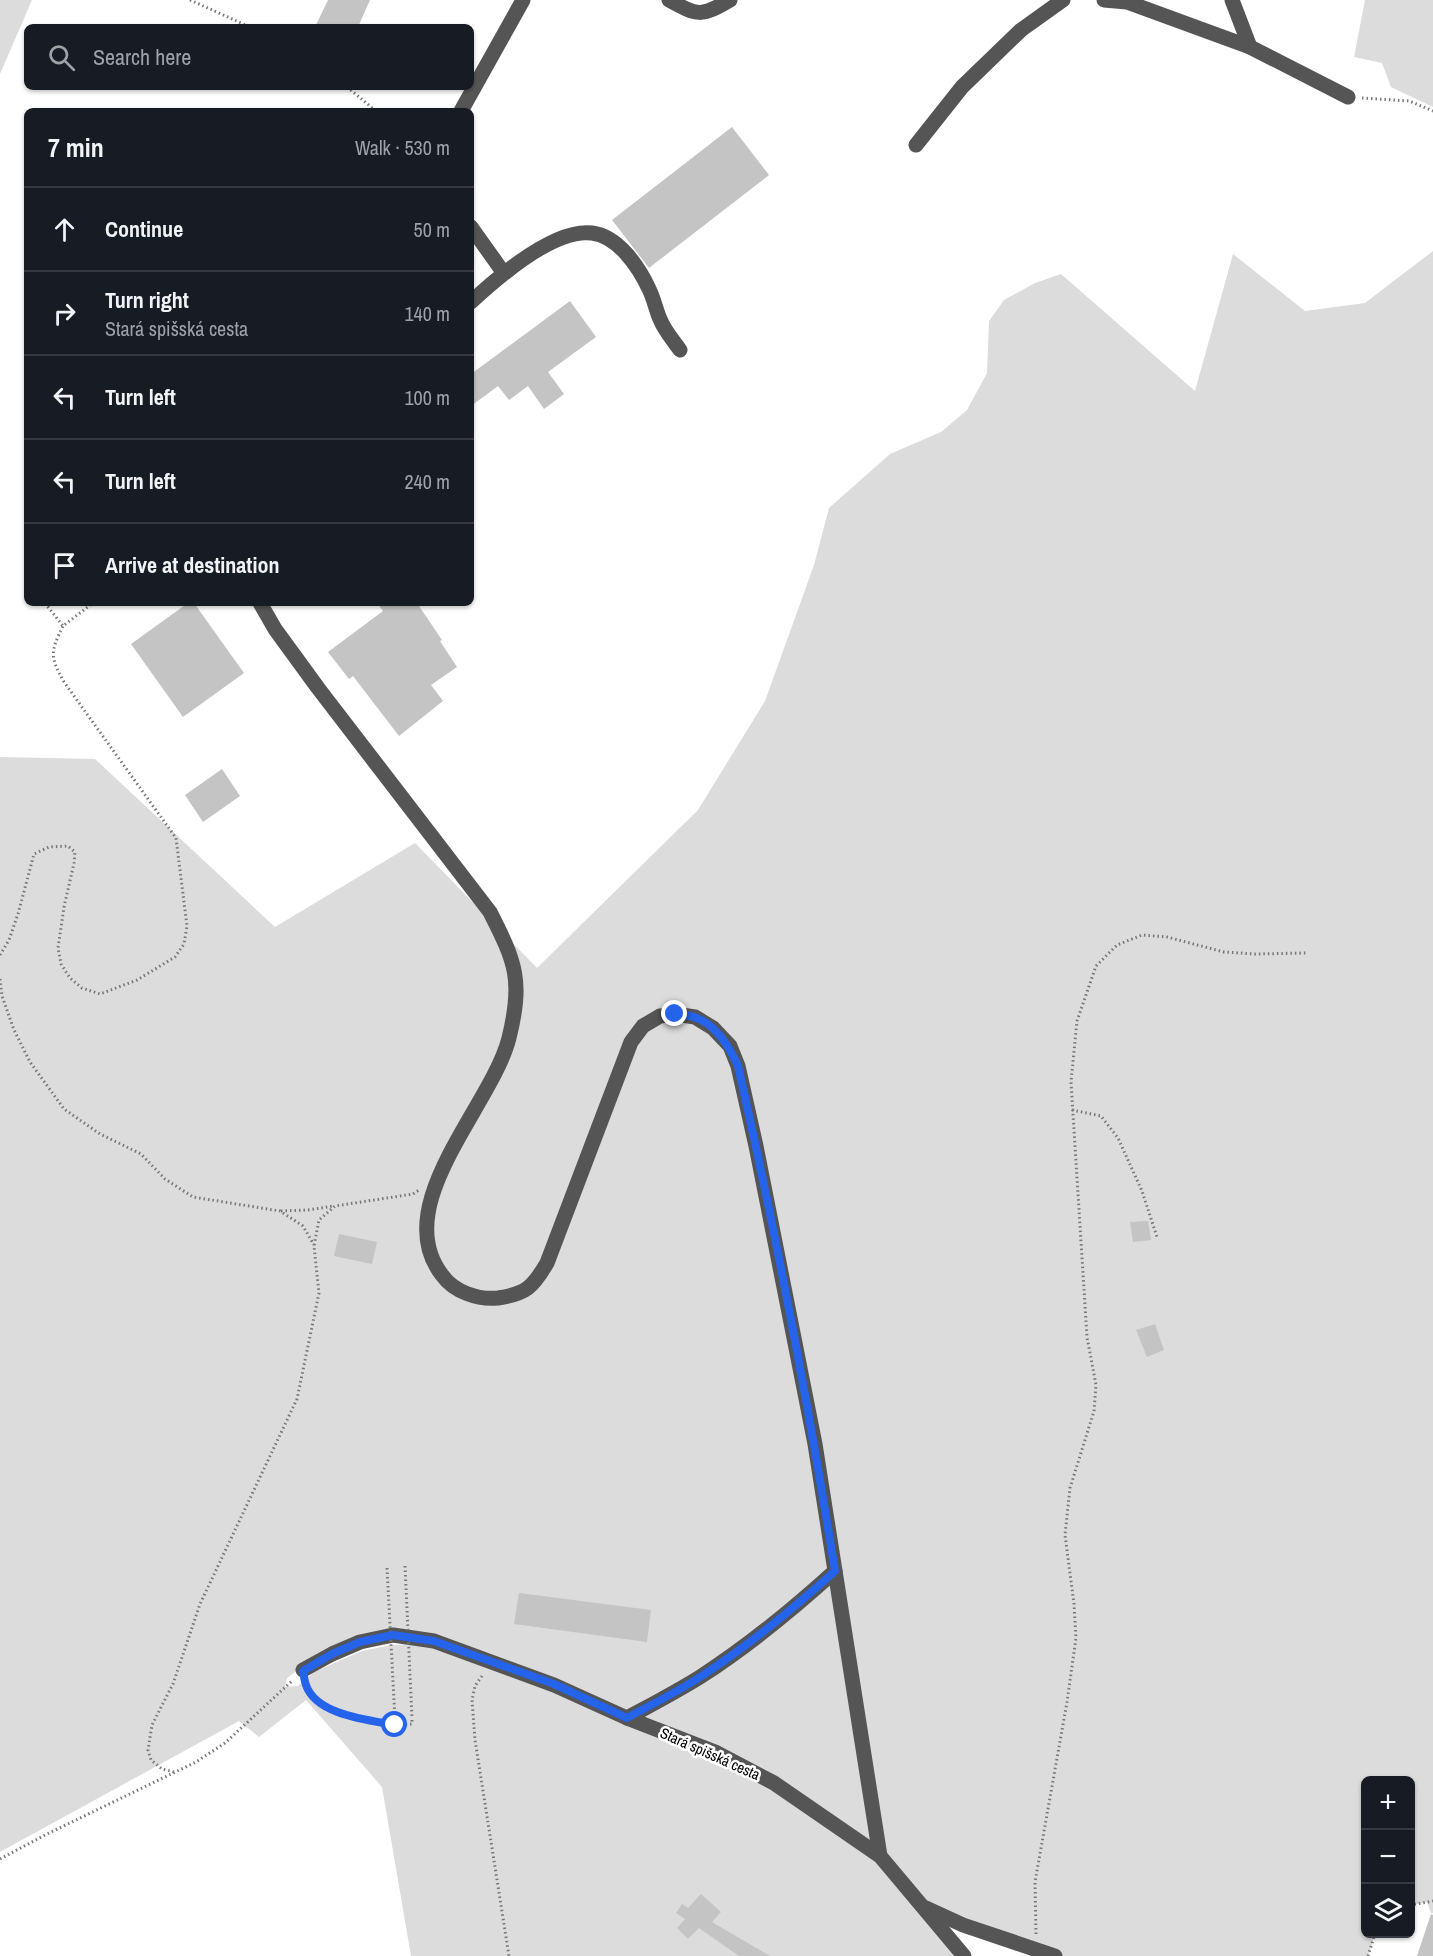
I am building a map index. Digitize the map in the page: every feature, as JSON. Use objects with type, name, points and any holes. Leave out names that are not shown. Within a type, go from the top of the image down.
[{"type":"street","points":[[474,88],[524,0]]},
{"type":"street","points":[[669,0],[689,11],[702,14],[730,0]]},
{"type":"street","points":[[916,145],[962,87],[1021,30],[1063,0]]},
{"type":"street","points":[[1104,0],[1127,2],[1250,47],[1348,98]]},
{"type":"street","points":[[1232,0],[1250,47]]},
{"type":"street","points":[[463,108],[473,90]]},
{"type":"street","points":[[474,231],[504,272]]},
{"type":"street","points":[[474,299],[504,272],[525,258],[570,234],[592,233],[615,241],[632,262],[649,288],[661,322],[680,350]]},
{"type":"street","points":[[262,606],[275,629],[318,688],[490,912],[514,964],[517,984],[508,1041],[497,1069],[440,1174],[429,1209],[426,1240],[435,1266],[448,1283],[467,1294],[492,1299],[518,1295],[536,1281],[547,1263],[632,1041],[643,1026],[660,1016],[675,1014],[695,1017],[713,1028],[729,1046],[738,1066],[756,1146],[815,1444],[880,1857]]},
{"type":"street","points":[[627,1718],[698,1678],[737,1652],[769,1628],[835,1571]]},
{"type":"street","name":"Stará spišská cesta","points":[[303,1671],[332,1654],[360,1642],[393,1635],[434,1641],[554,1684],[627,1718],[715,1752],[774,1783],[880,1857],[964,1956]]},
{"type":"street","points":[[921,1906],[963,1925],[1055,1956]]},
{"type":"path","points":[[190,0],[243,24]]},
{"type":"path","points":[[351,90],[372,108]]},
{"type":"path","points":[[1365,98],[1409,101],[1433,111]]},
{"type":"path","points":[[47,606],[63,626]]},
{"type":"path","points":[[0,955],[9,940],[18,914],[34,854],[49,847],[68,846],[75,852],[58,948],[61,964],[70,978],[82,988],[100,994],[120,988],[175,957],[184,944],[187,927],[176,838],[64,682],[53,662],[52,647],[63,626],[89,606]]},
{"type":"path","points":[[1036,1950],[1035,1882],[1068,1702],[1076,1638],[1065,1535],[1070,1488],[1094,1411],[1096,1385],[1087,1337],[1072,1110],[1071,1082],[1077,1021],[1096,966],[1117,945],[1142,935],[1167,937],[1224,952],[1306,953]]},
{"type":"path","points":[[0,979],[2,996],[14,1030],[30,1062],[64,1109],[100,1134],[141,1154],[165,1179],[193,1197],[280,1211],[308,1210],[413,1194],[440,1174]]},
{"type":"path","points":[[1072,1110],[1101,1116],[1118,1138],[1142,1191],[1157,1237]]},
{"type":"path","points":[[174,1772],[162,1769],[151,1760],[148,1750],[152,1725],[173,1684],[200,1604],[297,1400],[319,1293],[314,1246],[319,1220],[335,1206]]},
{"type":"path","points":[[280,1211],[303,1226],[314,1246]]},
{"type":"path","points":[[303,1671],[306,1686],[326,1707],[343,1714],[395,1725],[412,1724],[405,1566]]},
{"type":"path","points":[[387,1568],[395,1725]]},
{"type":"path","points":[[495,1664],[475,1686],[472,1700],[475,1740],[508,1956]]},
{"type":"path","points":[[0,1859],[196,1762],[225,1743],[303,1671]]},
{"type":"path","points":[[1415,1904],[1433,1901]]},
{"type":"path","points":[[1368,1956],[1374,1938]]},
{"type":"shaded area","points":[[0,0],[32,0],[0,74]]},
{"type":"shaded area","points":[[1365,0],[1433,0],[1433,107],[1391,87],[1382,63],[1354,57]]},
{"type":"shaded area","points":[[1433,251],[1433,1913],[1427,1902],[1415,1904],[1415,1776],[1361,1776],[1361,1938],[1374,1938],[1368,1956],[1055,1956],[923,1907],[965,1956],[411,1956],[382,1787],[306,1700],[259,1737],[239,1721],[0,1852],[0,757],[95,759],[275,927],[415,843],[537,968],[698,810],[765,701],[814,565],[829,508],[890,454],[941,432],[967,410],[987,373],[989,321],[1004,300],[1035,283],[1061,274],[1195,391],[1233,254],[1305,311],[1365,303]],"holes":[[[438,1636],[414,1644],[392,1645],[362,1651],[314,1672],[298,1686],[285,1687],[287,1678],[319,1654]]]},
{"type":"building","points":[[328,0],[370,0],[359,24],[316,24]]},
{"type":"building","points":[[732,127],[769,175],[649,268],[612,220]]},
{"type":"building","points":[[570,301],[596,337],[548,372],[564,394],[544,409],[528,386],[509,400],[498,386],[474,404],[474,372]]},
{"type":"building","points":[[184,606],[196,606],[244,673],[183,717],[131,644]]},
{"type":"building","points":[[379,606],[419,606],[457,667],[431,685],[443,701],[399,736],[353,676],[349,679],[328,652],[383,611]]},
{"type":"building","points":[[222,769],[240,796],[203,822],[185,795]]},
{"type":"building","points":[[1148,1221],[1151,1240],[1133,1242],[1130,1222]]},
{"type":"building","points":[[339,1234],[377,1242],[372,1264],[334,1256]]},
{"type":"building","points":[[1155,1324],[1164,1350],[1147,1357],[1136,1330]]},
{"type":"building","points":[[519,1593],[651,1610],[647,1642],[514,1624]]},
{"type":"building","points":[[701,1894],[721,1912],[712,1922],[770,1956],[739,1956],[699,1928],[688,1939],[677,1928],[685,1919],[676,1913],[682,1904],[688,1908]]},
{"type":"building","points":[[1431,1914],[1433,1915],[1433,1956],[1417,1956]]},
{"type":"route","points":[[395,1725],[343,1714],[326,1707],[306,1686],[303,1671],[332,1654],[360,1642],[393,1635],[434,1641],[554,1684],[627,1718],[698,1678],[737,1652],[801,1602],[835,1571],[815,1444],[738,1066],[729,1046],[713,1028],[695,1017],[675,1014]]}]
